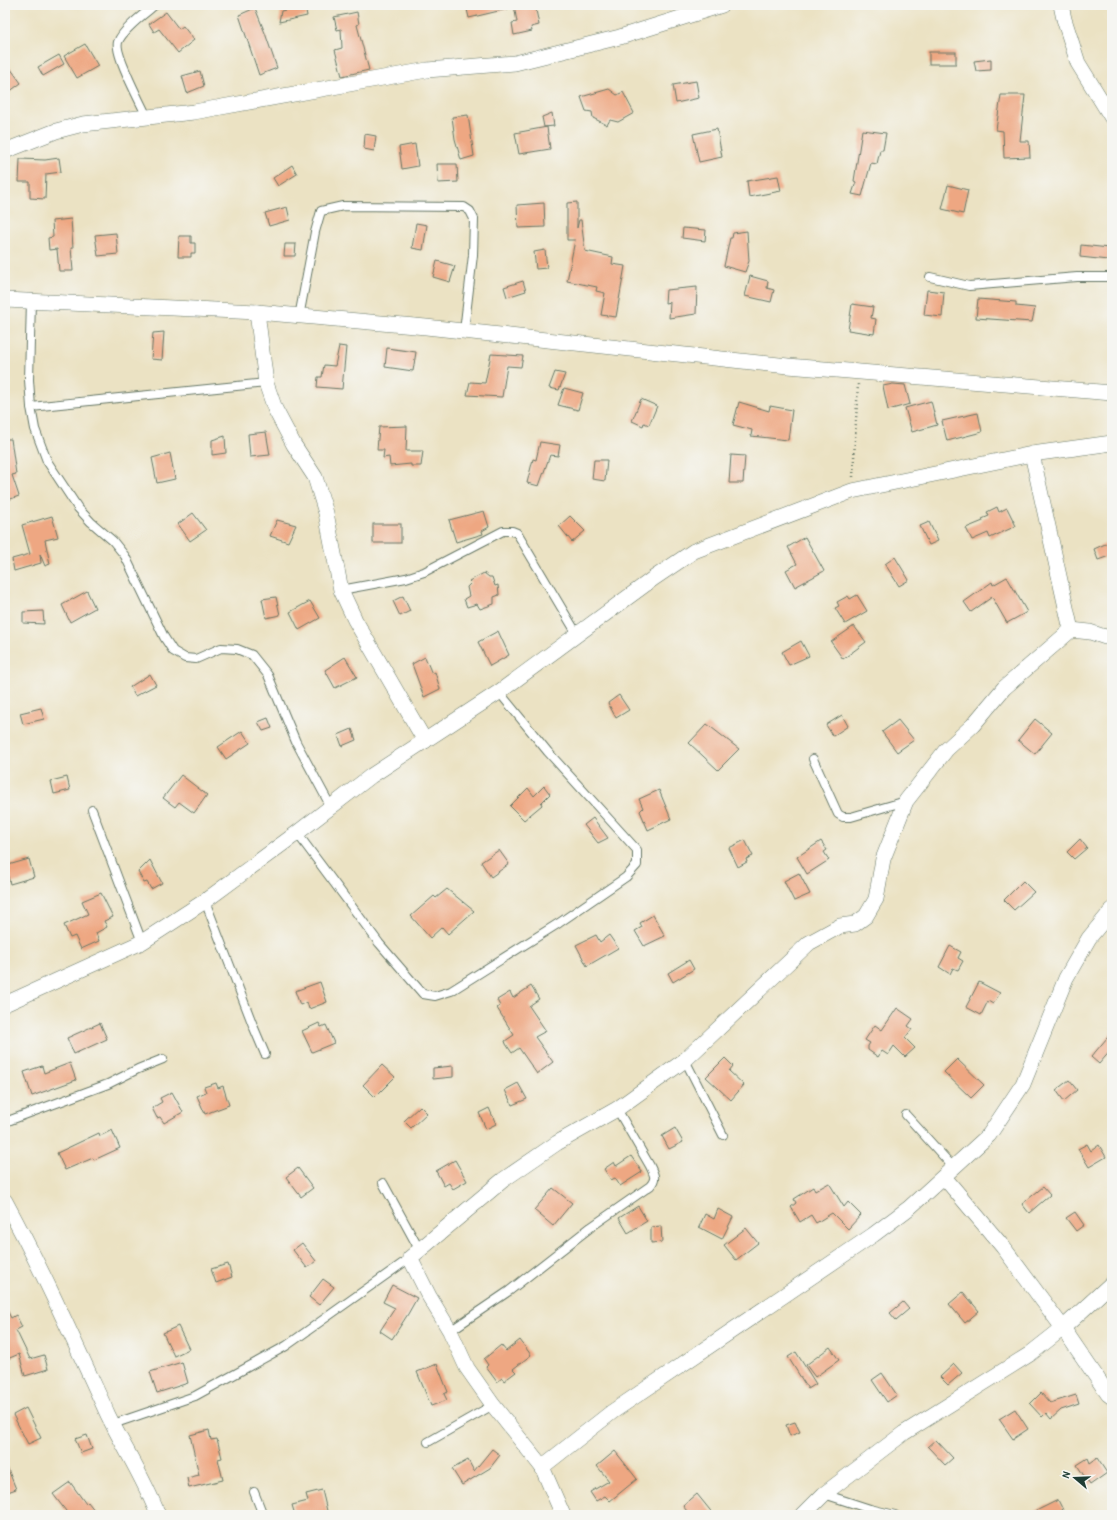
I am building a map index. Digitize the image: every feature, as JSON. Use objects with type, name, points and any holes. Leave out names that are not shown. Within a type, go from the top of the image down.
[{"type":"street","points":[[5,151],[56,131],[83,124],[194,112],[427,70],[516,63],[620,37],[722,5]]},
{"type":"street","points":[[1061,5],[1078,63],[1112,118]]},
{"type":"street","points":[[5,300],[31,300],[257,312],[464,331],[738,361],[1112,393]]},
{"type":"street","points":[[257,312],[266,383],[275,409],[291,439],[315,477],[326,514],[341,590],[355,620],[425,741]]},
{"type":"street","points":[[5,1004],[142,942],[205,900],[297,833],[371,776],[499,692],[654,578],[694,551],[852,491],[1032,454],[1112,443]]},
{"type":"street","points":[[1032,454],[1071,630]]},
{"type":"street","points":[[563,1515],[542,1467],[493,1405],[467,1368],[450,1331],[429,1296],[415,1254],[503,1180],[557,1143],[617,1109],[685,1060],[809,943],[840,926],[855,924],[866,916],[876,899],[883,859],[906,801],[946,750],[973,725],[1004,688],[1071,630],[1090,632],[1106,637],[1112,636]]},
{"type":"street","points":[[542,1467],[612,1412],[806,1283],[873,1235],[909,1208],[989,1135],[1024,1084],[1066,978],[1089,938],[1112,910]]},
{"type":"street","points":[[949,1172],[1063,1328],[1108,1394],[1112,1397]]},
{"type":"street","points":[[5,1202],[24,1237],[113,1424],[153,1500],[158,1515]]},
{"type":"street","points":[[803,1515],[824,1494],[904,1433],[1030,1354],[1063,1328],[1112,1283]]},
{"type":"lane","points":[[147,117],[118,55],[118,43],[125,31],[155,5]]},
{"type":"lane","points":[[299,317],[315,232],[321,211],[344,206],[464,207],[470,211],[474,219],[473,255],[464,331]]},
{"type":"lane","points":[[930,277],[969,286],[1077,277],[1112,277]]},
{"type":"lane","points":[[31,300],[29,380],[31,407],[36,429],[47,461],[78,508],[113,542],[125,556],[164,636],[173,651],[185,658],[196,659],[221,648],[237,649],[252,655],[268,675],[296,742],[331,807]]},
{"type":"lane","points":[[31,407],[266,383]]},
{"type":"lane","points":[[341,590],[406,578],[424,572],[503,531],[512,531],[517,533],[521,539],[577,634]]},
{"type":"lane","points":[[297,833],[379,943],[423,994],[435,996],[451,991],[559,923],[620,881],[637,865],[637,850],[553,757],[499,692]]},
{"type":"lane","points":[[813,759],[838,814],[843,817],[851,817],[906,801]]},
{"type":"lane","points":[[92,810],[142,942]]},
{"type":"lane","points":[[205,900],[265,1054]]},
{"type":"lane","points":[[5,1122],[108,1084],[138,1069],[163,1060]]},
{"type":"lane","points":[[685,1060],[723,1135]]},
{"type":"lane","points":[[450,1331],[509,1292],[591,1227],[654,1182],[654,1176],[650,1166],[617,1109]]},
{"type":"lane","points":[[906,1115],[949,1172]]},
{"type":"lane","points":[[113,1424],[195,1396],[286,1346],[415,1254],[383,1183]]},
{"type":"lane","points":[[428,1442],[493,1405]]},
{"type":"lane","points":[[254,1492],[263,1515]]},
{"type":"lane","points":[[824,1494],[870,1509],[895,1515]]},
{"type":"path","points":[[852,491],[858,372]]},
{"type":"building","points":[[305,5],[307,16],[279,22],[281,11]]},
{"type":"building","points":[[466,5],[507,5],[507,9],[469,18]]},
{"type":"building","points":[[514,5],[535,5],[539,25],[531,27],[532,31],[514,35],[512,23],[517,22]]},
{"type":"building","points":[[255,8],[277,68],[259,75],[239,15]]},
{"type":"building","points":[[166,12],[179,29],[183,26],[194,40],[178,53],[159,29],[154,32],[149,24]]},
{"type":"building","points":[[357,12],[359,24],[357,25],[369,70],[342,76],[335,50],[342,48],[341,29],[337,30],[334,17]]},
{"type":"building","points":[[85,44],[98,66],[77,78],[64,56]]},
{"type":"building","points":[[929,52],[956,52],[956,64],[929,64]]},
{"type":"building","points":[[59,55],[64,64],[43,76],[38,67]]},
{"type":"building","points":[[991,59],[991,70],[976,71],[974,61]]},
{"type":"building","points":[[5,61],[21,83],[5,95]]},
{"type":"building","points":[[200,71],[204,86],[187,93],[182,76]]},
{"type":"building","points":[[696,81],[699,98],[676,103],[673,85]]},
{"type":"building","points":[[609,89],[617,95],[623,92],[634,113],[618,122],[610,120],[607,125],[593,118],[592,112],[586,111],[581,97]]},
{"type":"building","points":[[1001,95],[1025,95],[1020,141],[1029,141],[1030,157],[1004,158],[1003,131],[996,130]]},
{"type":"building","points":[[552,113],[554,126],[544,127],[542,117]]},
{"type":"building","points":[[468,115],[474,156],[461,160],[455,139],[452,117]]},
{"type":"building","points":[[547,127],[550,149],[519,154],[515,133]]},
{"type":"building","points":[[717,129],[722,157],[699,162],[693,134]]},
{"type":"building","points":[[862,130],[886,133],[883,150],[880,150],[877,164],[871,163],[862,196],[852,194],[856,182],[854,181]]},
{"type":"building","points":[[365,134],[376,136],[374,151],[364,149]]},
{"type":"building","points":[[415,144],[418,166],[402,169],[399,147]]},
{"type":"building","points":[[59,158],[61,172],[46,174],[45,199],[30,198],[30,182],[19,182],[20,159],[45,160]]},
{"type":"building","points":[[437,164],[457,164],[458,182],[438,183]]},
{"type":"building","points":[[292,165],[297,174],[278,186],[273,178]]},
{"type":"building","points":[[778,176],[781,191],[749,197],[747,181]]},
{"type":"building","points":[[948,185],[968,190],[963,214],[942,209]]},
{"type":"building","points":[[577,202],[577,228],[579,220],[581,220],[585,251],[613,257],[612,264],[625,266],[616,317],[601,315],[605,293],[596,291],[597,287],[567,281],[575,240],[567,240],[567,203]]},
{"type":"building","points":[[544,203],[545,227],[518,228],[517,205]]},
{"type":"building","points":[[287,207],[290,220],[269,226],[265,213]]},
{"type":"building","points":[[71,219],[73,271],[59,271],[57,249],[49,250],[48,238],[53,237],[52,221]]},
{"type":"building","points":[[416,223],[427,225],[423,250],[412,248]]},
{"type":"building","points":[[683,228],[706,230],[705,241],[682,238]]},
{"type":"building","points":[[747,231],[749,261],[745,272],[724,266],[730,238],[732,238],[733,233]]},
{"type":"building","points":[[116,233],[118,254],[98,256],[95,235]]},
{"type":"building","points":[[179,236],[191,236],[191,243],[195,243],[195,253],[191,253],[191,257],[178,257]]},
{"type":"building","points":[[285,244],[296,244],[295,256],[284,256]]},
{"type":"building","points":[[1081,245],[1109,248],[1108,260],[1080,257]]},
{"type":"building","points":[[545,250],[547,268],[536,269],[534,252]]},
{"type":"building","points":[[437,261],[455,266],[450,282],[433,277]]},
{"type":"building","points":[[750,276],[768,281],[767,288],[774,290],[771,302],[745,296]]},
{"type":"building","points":[[523,281],[526,291],[507,297],[504,287]]},
{"type":"building","points":[[697,287],[696,314],[669,318],[670,302],[665,303],[666,290]]},
{"type":"building","points":[[927,290],[944,292],[942,317],[924,315]]},
{"type":"building","points":[[978,299],[1016,302],[1016,306],[1035,308],[1032,322],[976,318]]},
{"type":"building","points":[[852,304],[873,307],[871,318],[876,319],[874,334],[848,330]]},
{"type":"building","points":[[164,332],[162,360],[151,359],[153,333]]},
{"type":"building","points":[[339,346],[346,347],[342,389],[317,387],[318,377],[322,377],[324,365],[335,366]]},
{"type":"building","points":[[387,348],[416,352],[413,371],[385,367]]},
{"type":"building","points":[[491,354],[523,356],[521,367],[507,366],[502,397],[467,395],[470,382],[485,383]]},
{"type":"building","points":[[555,372],[565,374],[559,390],[549,388]]},
{"type":"building","points":[[893,384],[905,385],[910,404],[888,410],[883,386]]},
{"type":"building","points":[[564,388],[583,393],[578,410],[558,405]]},
{"type":"building","points":[[641,399],[657,406],[649,425],[644,423],[643,426],[632,421]]},
{"type":"building","points":[[931,401],[937,425],[912,432],[905,408]]},
{"type":"building","points":[[739,402],[769,411],[770,406],[792,410],[788,440],[751,436],[752,430],[733,425]]},
{"type":"building","points":[[978,413],[982,432],[947,441],[942,421]]},
{"type":"building","points":[[407,426],[406,451],[423,451],[421,466],[411,466],[411,464],[390,466],[389,457],[383,458],[384,450],[377,450],[379,427]]},
{"type":"building","points":[[266,432],[270,455],[250,457],[248,434]]},
{"type":"building","points":[[225,436],[226,453],[212,455],[212,440]]},
{"type":"building","points":[[5,439],[11,439],[16,474],[12,475],[19,496],[5,501]]},
{"type":"building","points":[[540,442],[560,445],[558,456],[550,455],[539,486],[527,483],[533,459],[536,460]]},
{"type":"building","points":[[170,453],[175,479],[157,483],[152,458]]},
{"type":"building","points":[[731,455],[745,456],[743,483],[729,483]]},
{"type":"building","points":[[594,460],[607,460],[605,481],[592,479]]},
{"type":"building","points":[[997,507],[999,512],[1007,508],[1016,526],[990,538],[988,533],[972,540],[966,528],[983,521],[982,519],[989,516],[987,512]]},
{"type":"building","points":[[484,511],[489,527],[482,531],[483,534],[456,542],[449,520]]},
{"type":"building","points":[[193,513],[206,530],[190,541],[178,524]]},
{"type":"building","points":[[52,516],[58,537],[45,540],[50,564],[45,566],[40,554],[41,563],[14,571],[12,559],[30,554],[22,525]]},
{"type":"building","points":[[570,516],[585,531],[572,542],[559,526]]},
{"type":"building","points":[[277,520],[296,525],[288,542],[270,536]]},
{"type":"building","points":[[929,522],[938,541],[929,545],[920,526]]},
{"type":"building","points":[[373,524],[401,524],[401,543],[373,543]]},
{"type":"building","points":[[805,537],[824,571],[795,587],[786,570],[797,564],[788,547]]},
{"type":"building","points":[[1112,541],[1112,555],[1098,560],[1094,549]]},
{"type":"building","points":[[895,557],[909,580],[899,586],[885,564]]},
{"type":"building","points":[[484,573],[489,577],[492,577],[495,586],[498,585],[499,595],[494,597],[494,604],[480,609],[477,604],[467,607],[464,599],[469,596],[467,587],[471,583],[469,581]]},
{"type":"building","points":[[1007,577],[1027,612],[1007,623],[992,597],[971,612],[964,602],[992,582],[993,585]]},
{"type":"building","points":[[87,591],[95,608],[70,622],[62,605]]},
{"type":"building","points":[[857,595],[867,611],[845,624],[835,608],[839,606],[837,602],[848,596],[850,599]]},
{"type":"building","points":[[403,596],[410,611],[400,616],[393,601]]},
{"type":"building","points":[[276,597],[280,615],[266,618],[262,599]]},
{"type":"building","points":[[310,601],[320,618],[299,630],[290,612]]},
{"type":"building","points":[[43,611],[44,624],[23,623],[23,612]]},
{"type":"building","points":[[854,626],[866,642],[843,659],[831,642]]},
{"type":"building","points":[[498,631],[509,655],[490,666],[478,642]]},
{"type":"building","points":[[801,641],[809,656],[789,665],[782,652]]},
{"type":"building","points":[[345,657],[357,677],[335,688],[325,670]]},
{"type":"building","points":[[425,657],[432,674],[435,672],[440,689],[424,697],[412,664]]},
{"type":"building","points":[[150,674],[156,685],[135,696],[130,687]]},
{"type":"building","points":[[619,695],[629,710],[616,718],[608,703]]},
{"type":"building","points":[[41,708],[44,719],[23,724],[20,713]]},
{"type":"building","points":[[842,715],[848,726],[833,736],[826,725]]},
{"type":"building","points":[[268,718],[272,728],[263,731],[258,722]]},
{"type":"building","points":[[1035,719],[1052,733],[1035,754],[1018,740]]},
{"type":"building","points":[[898,720],[914,740],[897,752],[882,732]]},
{"type":"building","points":[[707,724],[739,749],[718,770],[689,743]]},
{"type":"building","points":[[352,729],[356,740],[342,746],[338,735]]},
{"type":"building","points":[[242,731],[250,743],[226,759],[218,747]]},
{"type":"building","points":[[181,775],[207,795],[194,813],[179,802],[175,807],[163,798]]},
{"type":"building","points":[[67,777],[70,790],[54,794],[51,781]]},
{"type":"building","points":[[544,786],[550,794],[541,803],[542,805],[524,820],[510,806],[528,788],[534,796]]},
{"type":"building","points":[[659,790],[671,819],[648,830],[640,811],[643,808],[639,799]]},
{"type":"building","points":[[593,818],[608,838],[598,843],[584,825]]},
{"type":"building","points":[[1080,839],[1087,848],[1074,859],[1067,852]]},
{"type":"building","points":[[745,840],[753,856],[746,859],[747,862],[738,867],[729,848]]},
{"type":"building","points":[[821,841],[827,850],[824,852],[829,860],[807,874],[797,857]]},
{"type":"building","points":[[499,850],[509,864],[491,877],[481,862]]},
{"type":"building","points":[[29,859],[34,877],[10,884],[5,866]]},
{"type":"building","points":[[150,860],[162,883],[151,889],[147,882],[144,883],[138,872]]},
{"type":"building","points":[[799,873],[810,894],[794,901],[784,881]]},
{"type":"building","points":[[1023,881],[1034,892],[1014,910],[1004,900]]},
{"type":"building","points":[[447,889],[474,911],[448,934],[442,927],[430,938],[411,916],[434,896],[436,898]]},
{"type":"building","points":[[101,893],[113,917],[104,921],[107,927],[96,933],[99,941],[81,949],[75,936],[70,938],[64,925],[88,914],[82,901]]},
{"type":"building","points":[[653,915],[665,936],[644,946],[635,931],[642,927],[640,923]]},
{"type":"building","points":[[596,935],[600,942],[609,935],[618,948],[587,966],[576,945]]},
{"type":"building","points":[[950,946],[961,952],[958,958],[963,961],[958,970],[953,968],[950,974],[939,967]]},
{"type":"building","points":[[689,960],[694,969],[673,982],[668,973]]},
{"type":"building","points":[[320,982],[327,1002],[309,1009],[307,1002],[300,1005],[295,991]]},
{"type":"building","points":[[979,982],[1000,993],[993,1004],[988,1001],[981,1015],[966,1007]]},
{"type":"building","points":[[531,986],[539,999],[529,1006],[546,1031],[535,1037],[553,1062],[537,1074],[519,1048],[512,1053],[506,1044],[505,1041],[514,1035],[497,1008],[500,1006],[497,1000],[510,992],[513,998]]},
{"type":"building","points":[[897,1008],[913,1019],[908,1026],[912,1029],[905,1038],[915,1048],[905,1057],[894,1046],[888,1055],[882,1051],[878,1057],[868,1050],[870,1043],[865,1040],[875,1025],[882,1030]]},
{"type":"building","points":[[100,1023],[107,1039],[74,1054],[67,1038]]},
{"type":"building","points":[[319,1023],[321,1027],[326,1025],[334,1043],[312,1052],[302,1031]]},
{"type":"building","points":[[1112,1032],[1112,1049],[1099,1064],[1091,1057]]},
{"type":"building","points":[[725,1058],[733,1066],[729,1071],[744,1085],[731,1100],[706,1077]]},
{"type":"building","points":[[957,1059],[984,1085],[971,1098],[944,1072]]},
{"type":"building","points":[[70,1063],[76,1080],[32,1096],[24,1072],[42,1066],[44,1073]]},
{"type":"building","points":[[382,1065],[395,1077],[375,1097],[363,1085]]},
{"type":"building","points":[[453,1066],[453,1077],[433,1079],[433,1068]]},
{"type":"building","points":[[1069,1080],[1077,1090],[1064,1101],[1056,1090]]},
{"type":"building","points":[[216,1083],[218,1088],[223,1086],[229,1105],[205,1114],[197,1096],[206,1092],[204,1087]]},
{"type":"building","points":[[518,1083],[527,1099],[512,1105],[505,1090]]},
{"type":"building","points":[[172,1092],[183,1112],[164,1123],[160,1117],[157,1118],[152,1108],[162,1102],[160,1098]]},
{"type":"building","points":[[420,1106],[427,1113],[411,1128],[404,1121]]},
{"type":"building","points":[[489,1108],[496,1124],[486,1129],[479,1113]]},
{"type":"building","points":[[675,1128],[683,1142],[669,1149],[662,1136]]},
{"type":"building","points":[[112,1130],[120,1148],[94,1160],[93,1158],[65,1170],[57,1153],[99,1133],[100,1136]]},
{"type":"building","points":[[1087,1144],[1091,1151],[1099,1145],[1106,1157],[1089,1167],[1078,1149]]},
{"type":"building","points":[[631,1156],[642,1172],[620,1186],[615,1178],[611,1180],[604,1169],[614,1162],[616,1166]]},
{"type":"building","points":[[455,1160],[467,1181],[453,1189],[449,1183],[444,1186],[436,1171]]},
{"type":"building","points":[[298,1168],[313,1188],[301,1197],[286,1177]]},
{"type":"building","points":[[829,1183],[844,1207],[848,1202],[861,1215],[848,1229],[832,1213],[816,1223],[811,1215],[800,1222],[791,1207],[796,1203],[794,1199],[813,1187],[815,1191]]},
{"type":"building","points":[[1043,1187],[1050,1195],[1029,1213],[1022,1204]]},
{"type":"building","points":[[553,1188],[572,1203],[553,1226],[534,1210]]},
{"type":"building","points":[[638,1206],[647,1221],[628,1233],[619,1218]]},
{"type":"building","points":[[718,1209],[733,1217],[722,1239],[699,1227],[705,1214],[714,1219]]},
{"type":"building","points":[[1075,1212],[1084,1225],[1076,1231],[1066,1218]]},
{"type":"building","points":[[661,1226],[662,1242],[651,1243],[651,1227]]},
{"type":"building","points":[[746,1228],[758,1243],[736,1260],[724,1245]]},
{"type":"building","points":[[302,1243],[316,1261],[307,1268],[293,1250]]},
{"type":"building","points":[[228,1264],[232,1277],[216,1283],[211,1269]]},
{"type":"building","points":[[323,1279],[334,1287],[319,1305],[309,1297]]},
{"type":"building","points":[[392,1285],[417,1298],[392,1339],[380,1331],[395,1308],[383,1302]]},
{"type":"building","points":[[963,1292],[979,1311],[965,1323],[949,1304]]},
{"type":"building","points":[[903,1302],[909,1309],[896,1320],[890,1313]]},
{"type":"building","points":[[5,1306],[11,1318],[16,1315],[22,1327],[16,1330],[30,1359],[44,1355],[48,1369],[25,1376],[19,1354],[5,1360]]},
{"type":"building","points":[[178,1326],[189,1349],[174,1356],[163,1333]]},
{"type":"building","points":[[520,1340],[531,1355],[513,1369],[516,1372],[504,1381],[502,1378],[497,1382],[486,1367],[488,1365],[484,1359],[501,1345],[506,1351]]},
{"type":"building","points":[[830,1347],[839,1360],[815,1377],[806,1365]]},
{"type":"building","points":[[796,1352],[816,1384],[808,1389],[788,1357]]},
{"type":"building","points":[[182,1362],[188,1383],[157,1393],[150,1372]]},
{"type":"building","points":[[437,1364],[448,1392],[444,1394],[447,1400],[431,1406],[417,1372]]},
{"type":"building","points":[[954,1364],[962,1373],[948,1385],[940,1377]]},
{"type":"building","points":[[882,1373],[897,1395],[887,1402],[872,1380]]},
{"type":"building","points":[[1041,1393],[1050,1403],[1076,1395],[1079,1404],[1061,1410],[1051,1419],[1046,1413],[1042,1417],[1030,1404]]},
{"type":"building","points":[[26,1408],[41,1438],[28,1444],[13,1415]]},
{"type":"building","points":[[1015,1409],[1028,1429],[1013,1439],[999,1419]]},
{"type":"building","points":[[795,1422],[800,1432],[790,1436],[786,1425]]},
{"type":"building","points":[[209,1430],[211,1440],[217,1439],[222,1458],[218,1459],[223,1480],[189,1488],[187,1478],[199,1475],[190,1435]]},
{"type":"building","points":[[87,1435],[92,1449],[81,1453],[75,1439]]},
{"type":"building","points":[[936,1440],[953,1458],[945,1465],[928,1447]]},
{"type":"building","points":[[492,1449],[500,1455],[490,1468],[462,1485],[452,1469],[468,1460],[474,1471]]},
{"type":"building","points":[[615,1451],[637,1479],[610,1501],[605,1496],[596,1501],[590,1492],[609,1481],[597,1466]]},
{"type":"building","points":[[1088,1458],[1090,1463],[1097,1458],[1107,1473],[1090,1485],[1077,1465]]},
{"type":"building","points":[[5,1462],[16,1489],[5,1493]]},
{"type":"building","points":[[70,1482],[86,1504],[88,1502],[98,1515],[69,1515],[53,1494]]},
{"type":"building","points":[[322,1490],[328,1515],[295,1515],[292,1505],[308,1501],[306,1494]]},
{"type":"building","points":[[697,1494],[714,1515],[690,1515],[683,1506]]},
{"type":"building","points":[[1058,1500],[1063,1510],[1053,1515],[1028,1515]]}]
